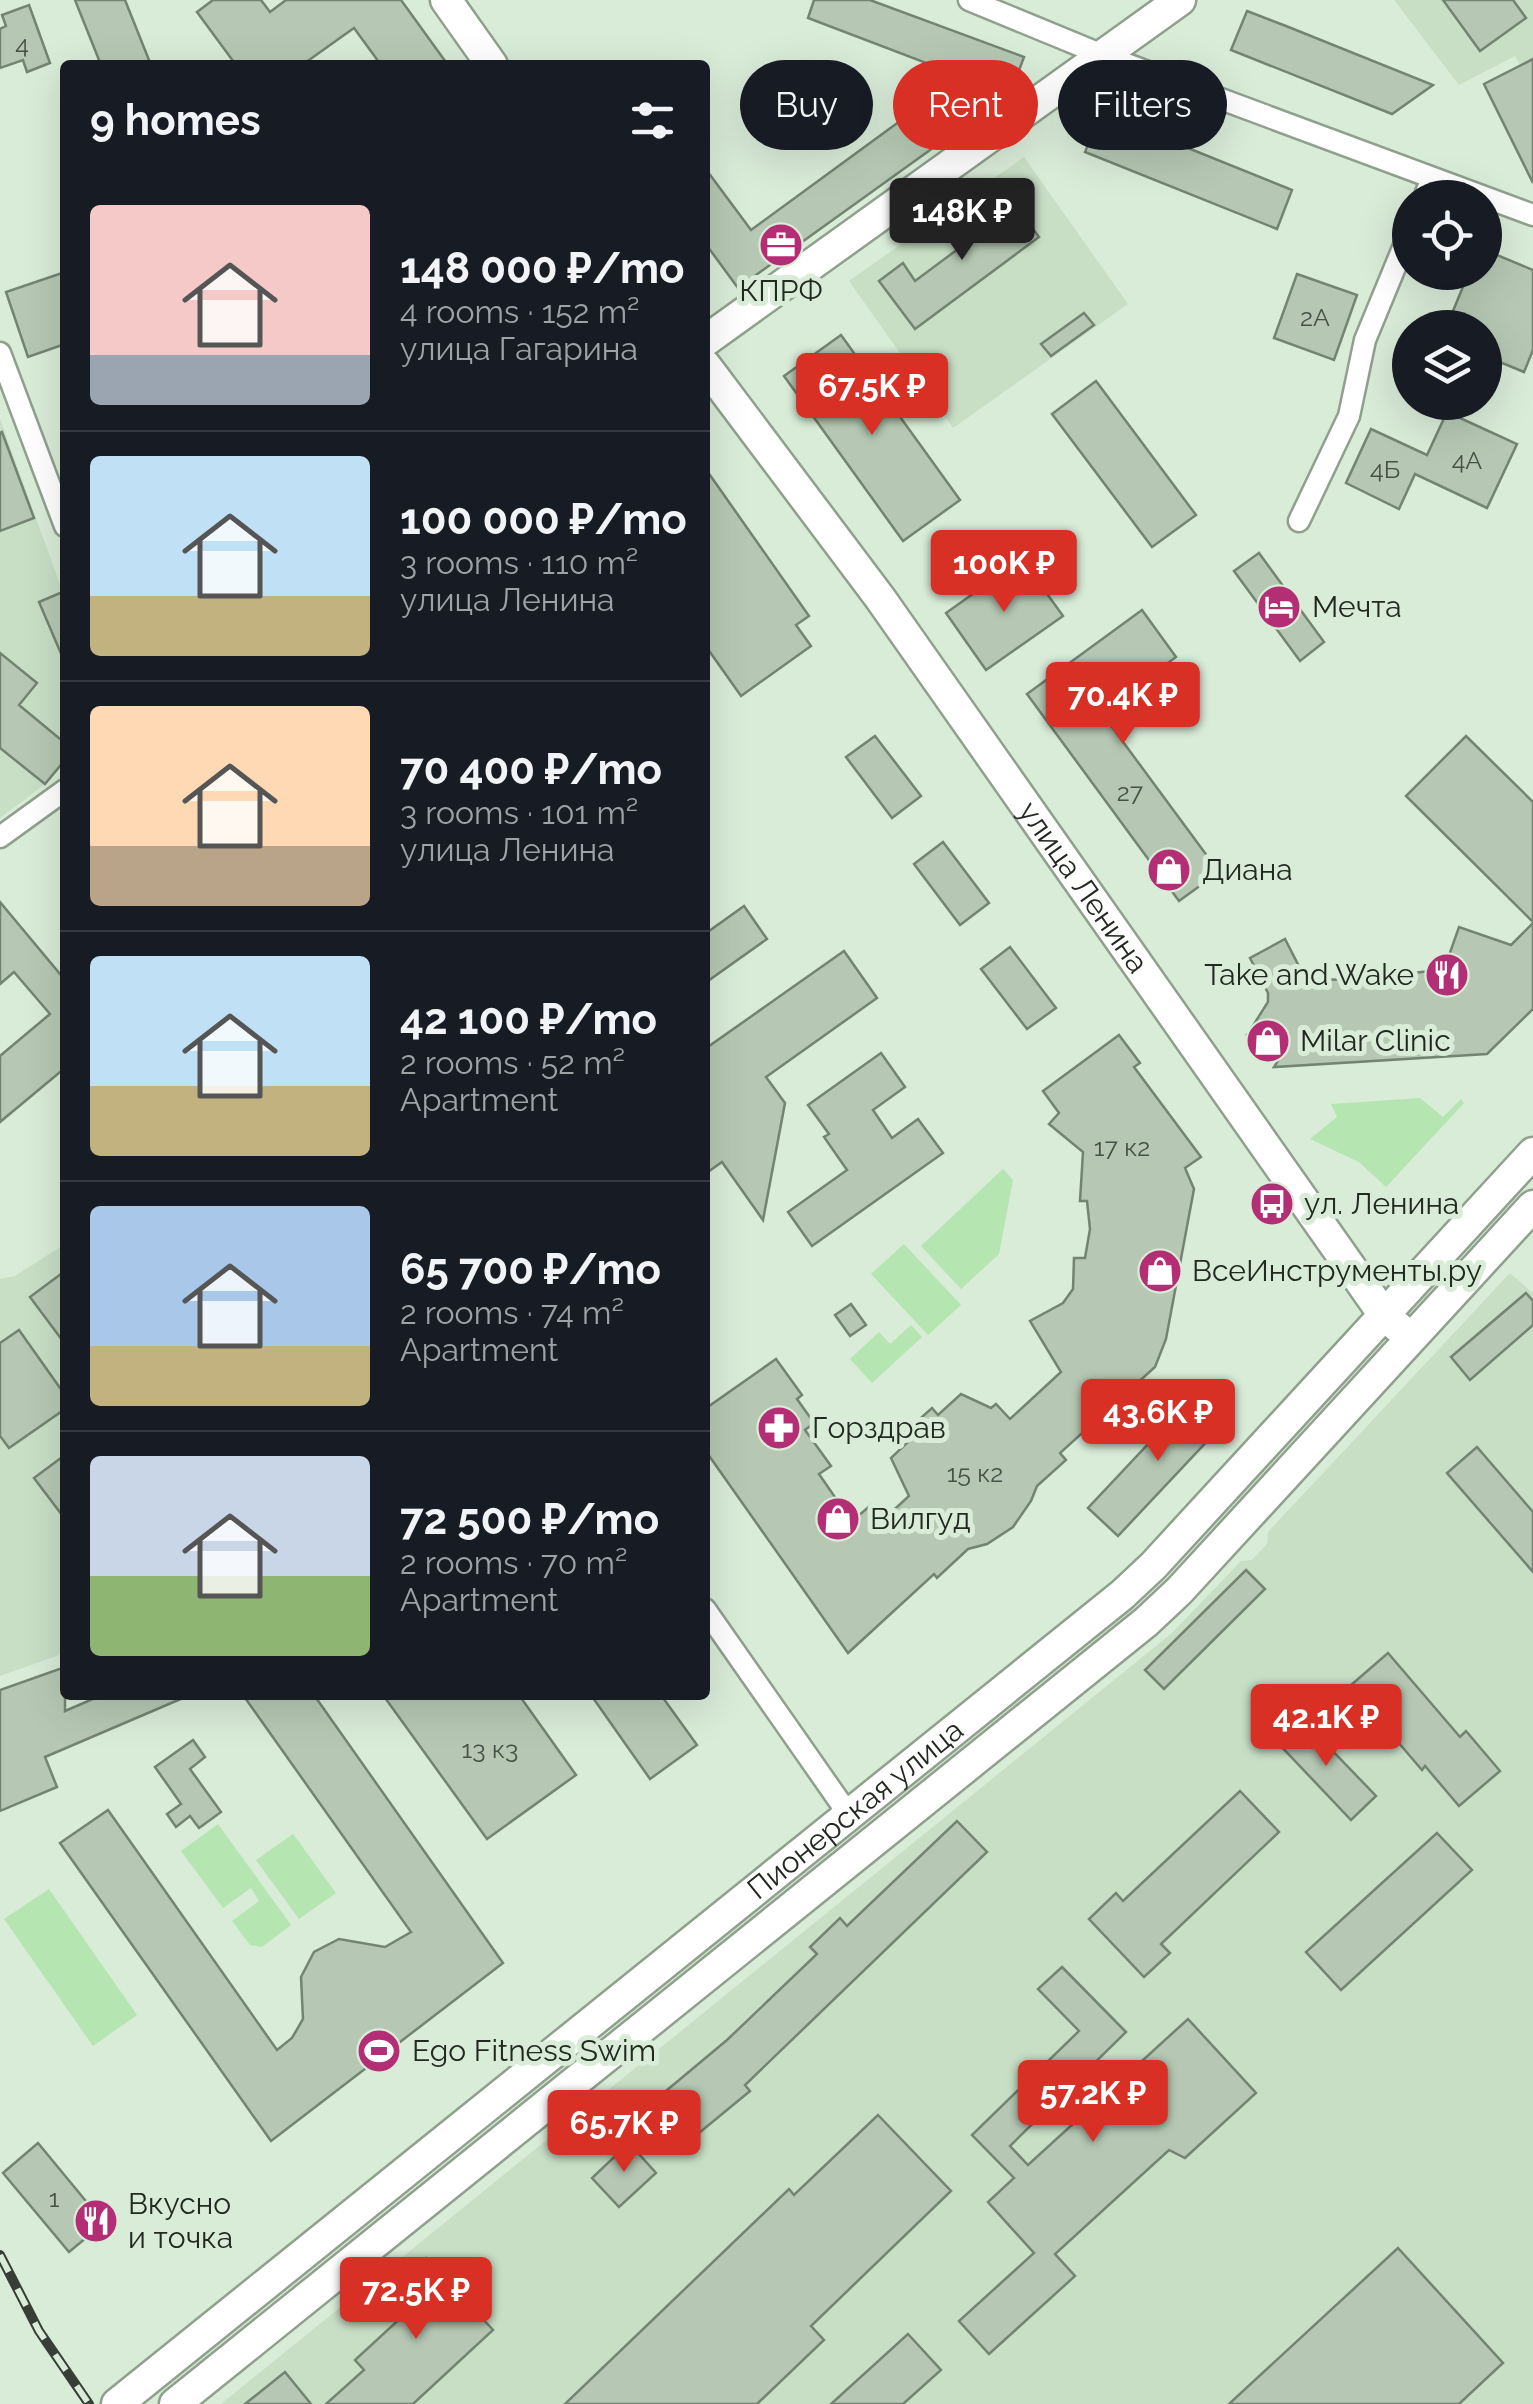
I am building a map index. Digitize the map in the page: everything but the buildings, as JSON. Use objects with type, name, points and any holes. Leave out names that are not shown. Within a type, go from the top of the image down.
[{"type":"main road","points":[[446,0],[488,60]]},
{"type":"main road","points":[[710,337],[1180,0]]},
{"type":"main road","name":"улица Ленина","points":[[710,372],[888,609],[1384,1314],[1411,1340]]},
{"type":"main road","name":"Пионерская улица","points":[[117,2404],[1122,1595],[1533,1153]]},
{"type":"main road","name":"Пионерская улица","points":[[176,2404],[1146,1622],[1179,1591],[1533,1206]]},
{"type":"street","points":[[969,0],[1408,180]]},
{"type":"street","points":[[1502,207],[1533,215]]},
{"type":"street","points":[[1298,521],[1350,416],[1365,340],[1392,275]]},
{"type":"street","points":[[0,353],[60,513]]},
{"type":"street","points":[[0,836],[60,794]]},
{"type":"street","points":[[710,1616],[849,1815]]},
{"type":"shaded area","points":[[1394,0],[1533,0],[1533,88],[1515,56],[1459,85]]},
{"type":"shaded area","points":[[1024,157],[1128,304],[953,428],[849,281]]},
{"type":"shaded area","points":[[0,419],[60,584],[60,766],[45,784],[0,818]]},
{"type":"shaded area","points":[[60,1247],[60,1655],[0,1676],[0,1279],[15,1276]]},
{"type":"shaded area","points":[[1510,1273],[1533,1293],[1533,2404],[221,2404],[1172,1633],[1241,1561],[1252,1560],[1267,1544],[1268,1532]]},
{"type":"green space","points":[[1420,1098],[1443,1117],[1461,1099],[1464,1103],[1386,1187],[1359,1162],[1310,1139],[1337,1117],[1331,1104]]},
{"type":"green space","points":[[1003,1169],[1013,1180],[999,1254],[961,1289],[921,1246]]},
{"type":"green space","points":[[904,1244],[961,1305],[928,1335],[871,1274]]},
{"type":"green space","points":[[911,1325],[922,1337],[872,1383],[850,1359],[879,1332],[890,1344]]},
{"type":"green space","points":[[218,1824],[291,1925],[262,1947],[250,1945],[232,1921],[259,1901],[251,1888],[223,1908],[181,1851]]},
{"type":"green space","points":[[293,1834],[336,1893],[299,1919],[256,1860]]},
{"type":"green space","points":[[49,1889],[137,2015],[93,2046],[4,1919]]},
{"type":"railway","points":[[0,2255],[39,2331],[89,2404]]},
{"type":"place","name":"КПРФ","points":[[781,245]]},
{"type":"place","name":"Мечта","points":[[1279,607]]},
{"type":"place","name":"Диана","points":[[1169,870]]},
{"type":"place","name":"Take and Wake","points":[[1447,975]]},
{"type":"place","name":"Milar Clinic","points":[[1268,1041]]},
{"type":"place","name":"ул. Ленина","points":[[1272,1204]]},
{"type":"place","name":"ВсеИнструменты.ру","points":[[1160,1271]]},
{"type":"place","name":"Горздрав","points":[[779,1428]]},
{"type":"place","name":"Вилгуд","points":[[838,1519]]},
{"type":"place","name":"Ego Fitness Swim","points":[[379,2051]]},
{"type":"place","name":"Вкусно и точка","points":[[96,2221]]}]
